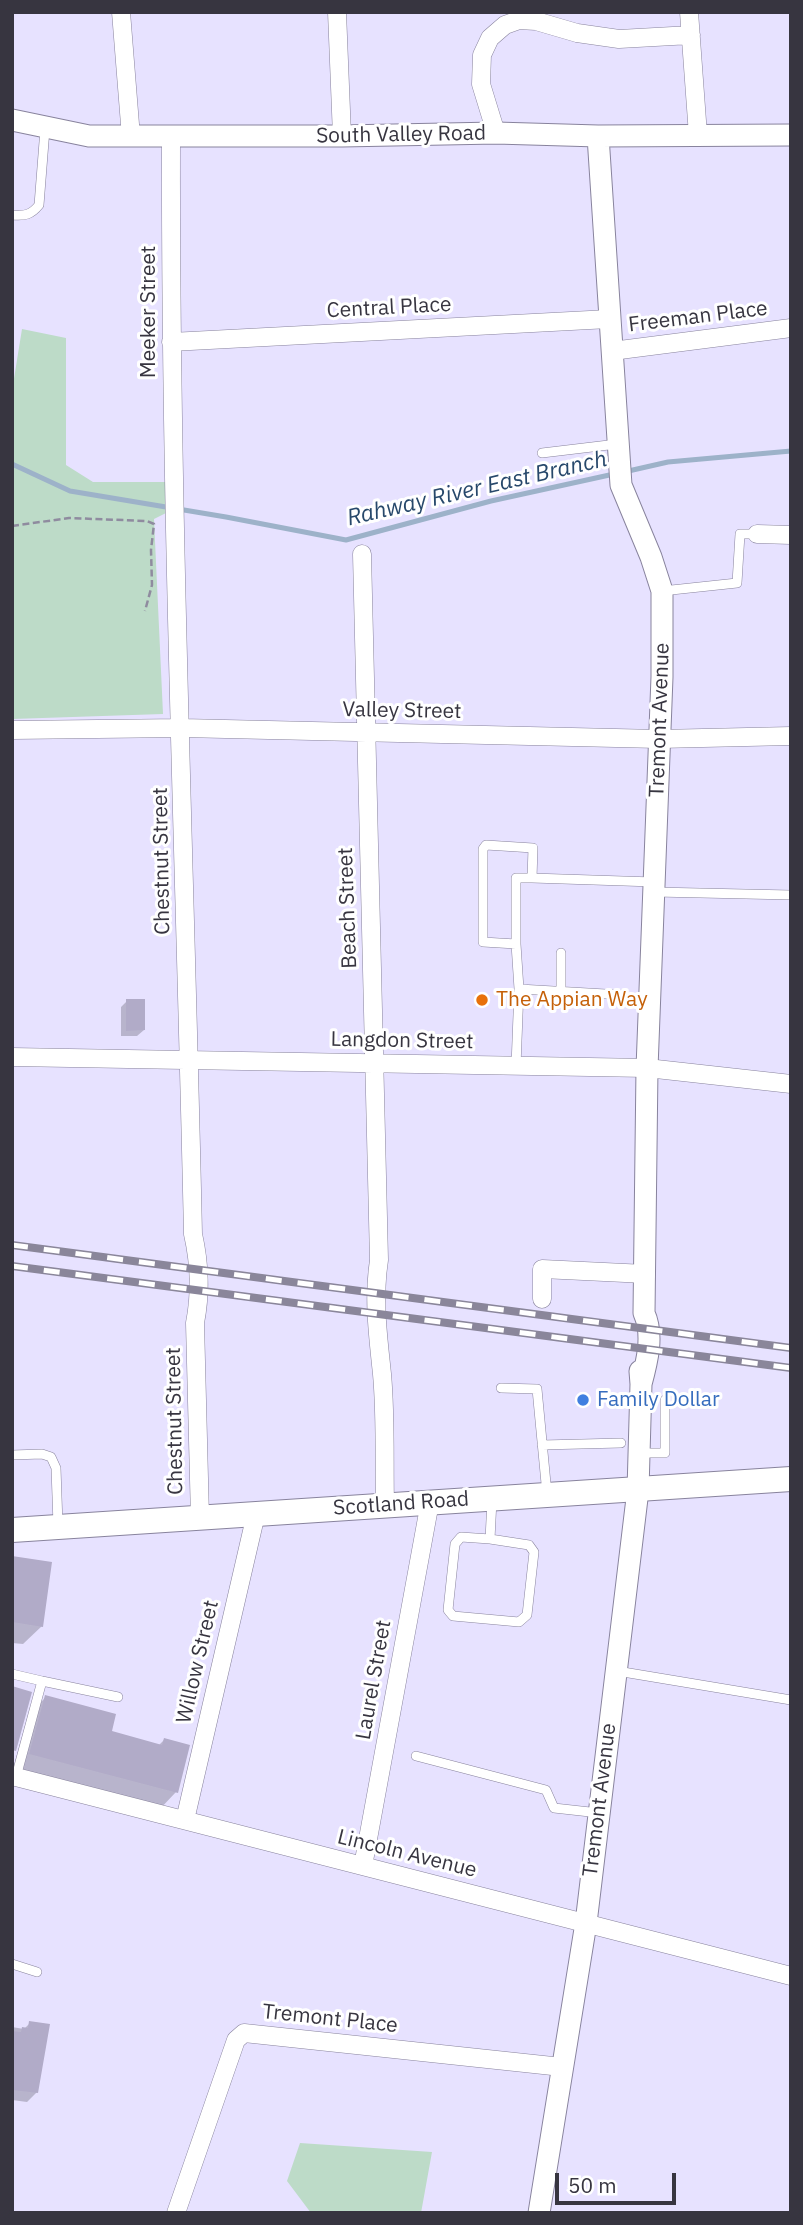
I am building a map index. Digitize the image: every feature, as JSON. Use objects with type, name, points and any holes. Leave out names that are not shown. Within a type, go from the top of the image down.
[{"type":"main road","name":"Scotland Road","points":[[12,1530],[791,1479]]},
{"type":"street","points":[[121,12],[131,136]]},
{"type":"street","points":[[337,12],[342,136]]},
{"type":"street","points":[[689,12],[698,135]]},
{"type":"street","points":[[496,133],[481,84],[482,55],[491,38],[505,25],[519,20],[536,21],[577,33],[619,39],[691,35]]},
{"type":"street","name":"South Valley Road","points":[[12,120],[89,136],[496,133],[598,136],[791,135]]},
{"type":"street","name":"Tremont Avenue","points":[[539,2213],[586,1923],[638,1490],[630,1448],[648,1356],[648,1322],[644,1313],[647,1068],[663,591],[652,557],[621,485],[598,136]]},
{"type":"street","name":"Meeker Street","points":[[171,137],[174,488]]},
{"type":"street","name":"Central Place","points":[[171,342],[609,319]]},
{"type":"street","name":"Freeman Place","points":[[611,351],[791,328]]},
{"type":"street","name":"Chestnut Street","points":[[174,488],[193,1234],[199,1262],[200,1298],[195,1323],[200,1518]]},
{"type":"street","points":[[757,534],[791,536]]},
{"type":"street","name":"Beach Street","points":[[362,554],[379,1260],[386,1287],[382,1375],[385,1505]]},
{"type":"street","name":"Valley Street","points":[[12,730],[181,727],[659,739],[791,736]]},
{"type":"street","name":"Langdon Street","points":[[12,1057],[647,1068],[791,1084]]},
{"type":"street","points":[[542,1299],[542,1269],[646,1274]]},
{"type":"street","name":"Laurel Street","points":[[363,1866],[430,1502]]},
{"type":"street","name":"Willow Street","points":[[185,1820],[256,1514]]},
{"type":"street","name":"Lincoln Avenue","points":[[14,1777],[791,1976]]},
{"type":"street","name":"Tremont Place","points":[[176,2213],[236,2040],[244,2033],[562,2067]]},
{"type":"lane","points":[[12,215],[32,213],[39,205],[45,127]]},
{"type":"lane","points":[[542,453],[617,444]]},
{"type":"lane","points":[[663,591],[737,583],[740,534],[757,534]]},
{"type":"lane","points":[[516,944],[484,942],[483,849],[486,845],[533,848],[532,878]]},
{"type":"lane","points":[[516,1066],[519,989],[516,878],[791,895]]},
{"type":"lane","points":[[561,953],[561,992]]},
{"type":"lane","points":[[519,989],[622,995]]},
{"type":"lane","points":[[501,1388],[537,1389],[547,1495]]},
{"type":"lane","points":[[542,1445],[630,1448],[665,1453],[665,1401]]},
{"type":"lane","points":[[12,1455],[42,1454],[51,1457],[55,1468],[58,1527]]},
{"type":"lane","points":[[490,1539],[492,1499]]},
{"type":"lane","points":[[461,1537],[490,1539],[529,1545],[534,1552],[527,1615],[519,1622],[453,1616],[447,1610],[455,1544],[461,1537]]},
{"type":"lane","points":[[615,1671],[791,1700]]},
{"type":"lane","points":[[12,1674],[118,1697]]},
{"type":"lane","points":[[14,1777],[42,1681]]},
{"type":"lane","points":[[416,1756],[546,1790],[554,1808],[598,1813]]},
{"type":"lane","points":[[12,1964],[37,1972]]},
{"type":"path","points":[[12,526],[69,519],[147,521],[154,524],[151,550],[152,584],[145,611]]},
{"type":"green space","points":[[22,329],[66,338],[66,465],[93,482],[169,482],[168,512],[154,519],[163,714],[12,719],[12,391]]},
{"type":"green space","points":[[300,2143],[432,2152],[421,2213],[311,2213],[287,2181]]},
{"type":"building","points":[[126,999],[145,999],[145,1030],[126,1031]]},
{"type":"building","points":[[12,1556],[52,1562],[43,1627],[12,1622]]},
{"type":"building","points":[[12,1686],[32,1692],[16,1751],[12,1750]]},
{"type":"building","points":[[45,1695],[116,1714],[112,1731],[162,1745],[164,1738],[190,1745],[178,1793],[29,1754]]},
{"type":"building","points":[[29,2021],[50,2024],[38,2093],[12,2090],[12,2031],[21,2032],[22,2027],[28,2028]]},
{"type":"waterway","name":"Rahway River East Branch","points":[[624,472],[668,462],[791,451]]},
{"type":"waterway","name":"Rahway River East Branch","points":[[12,464],[70,491],[346,540],[491,501],[614,474]]},
{"type":"railway","points":[[12,1245],[791,1348]]},
{"type":"railway","points":[[12,1266],[791,1368]]},
{"type":"place","name":"The Appian Way","points":[[482,1000]]},
{"type":"place","name":"Family Dollar","points":[[583,1400]]}]
